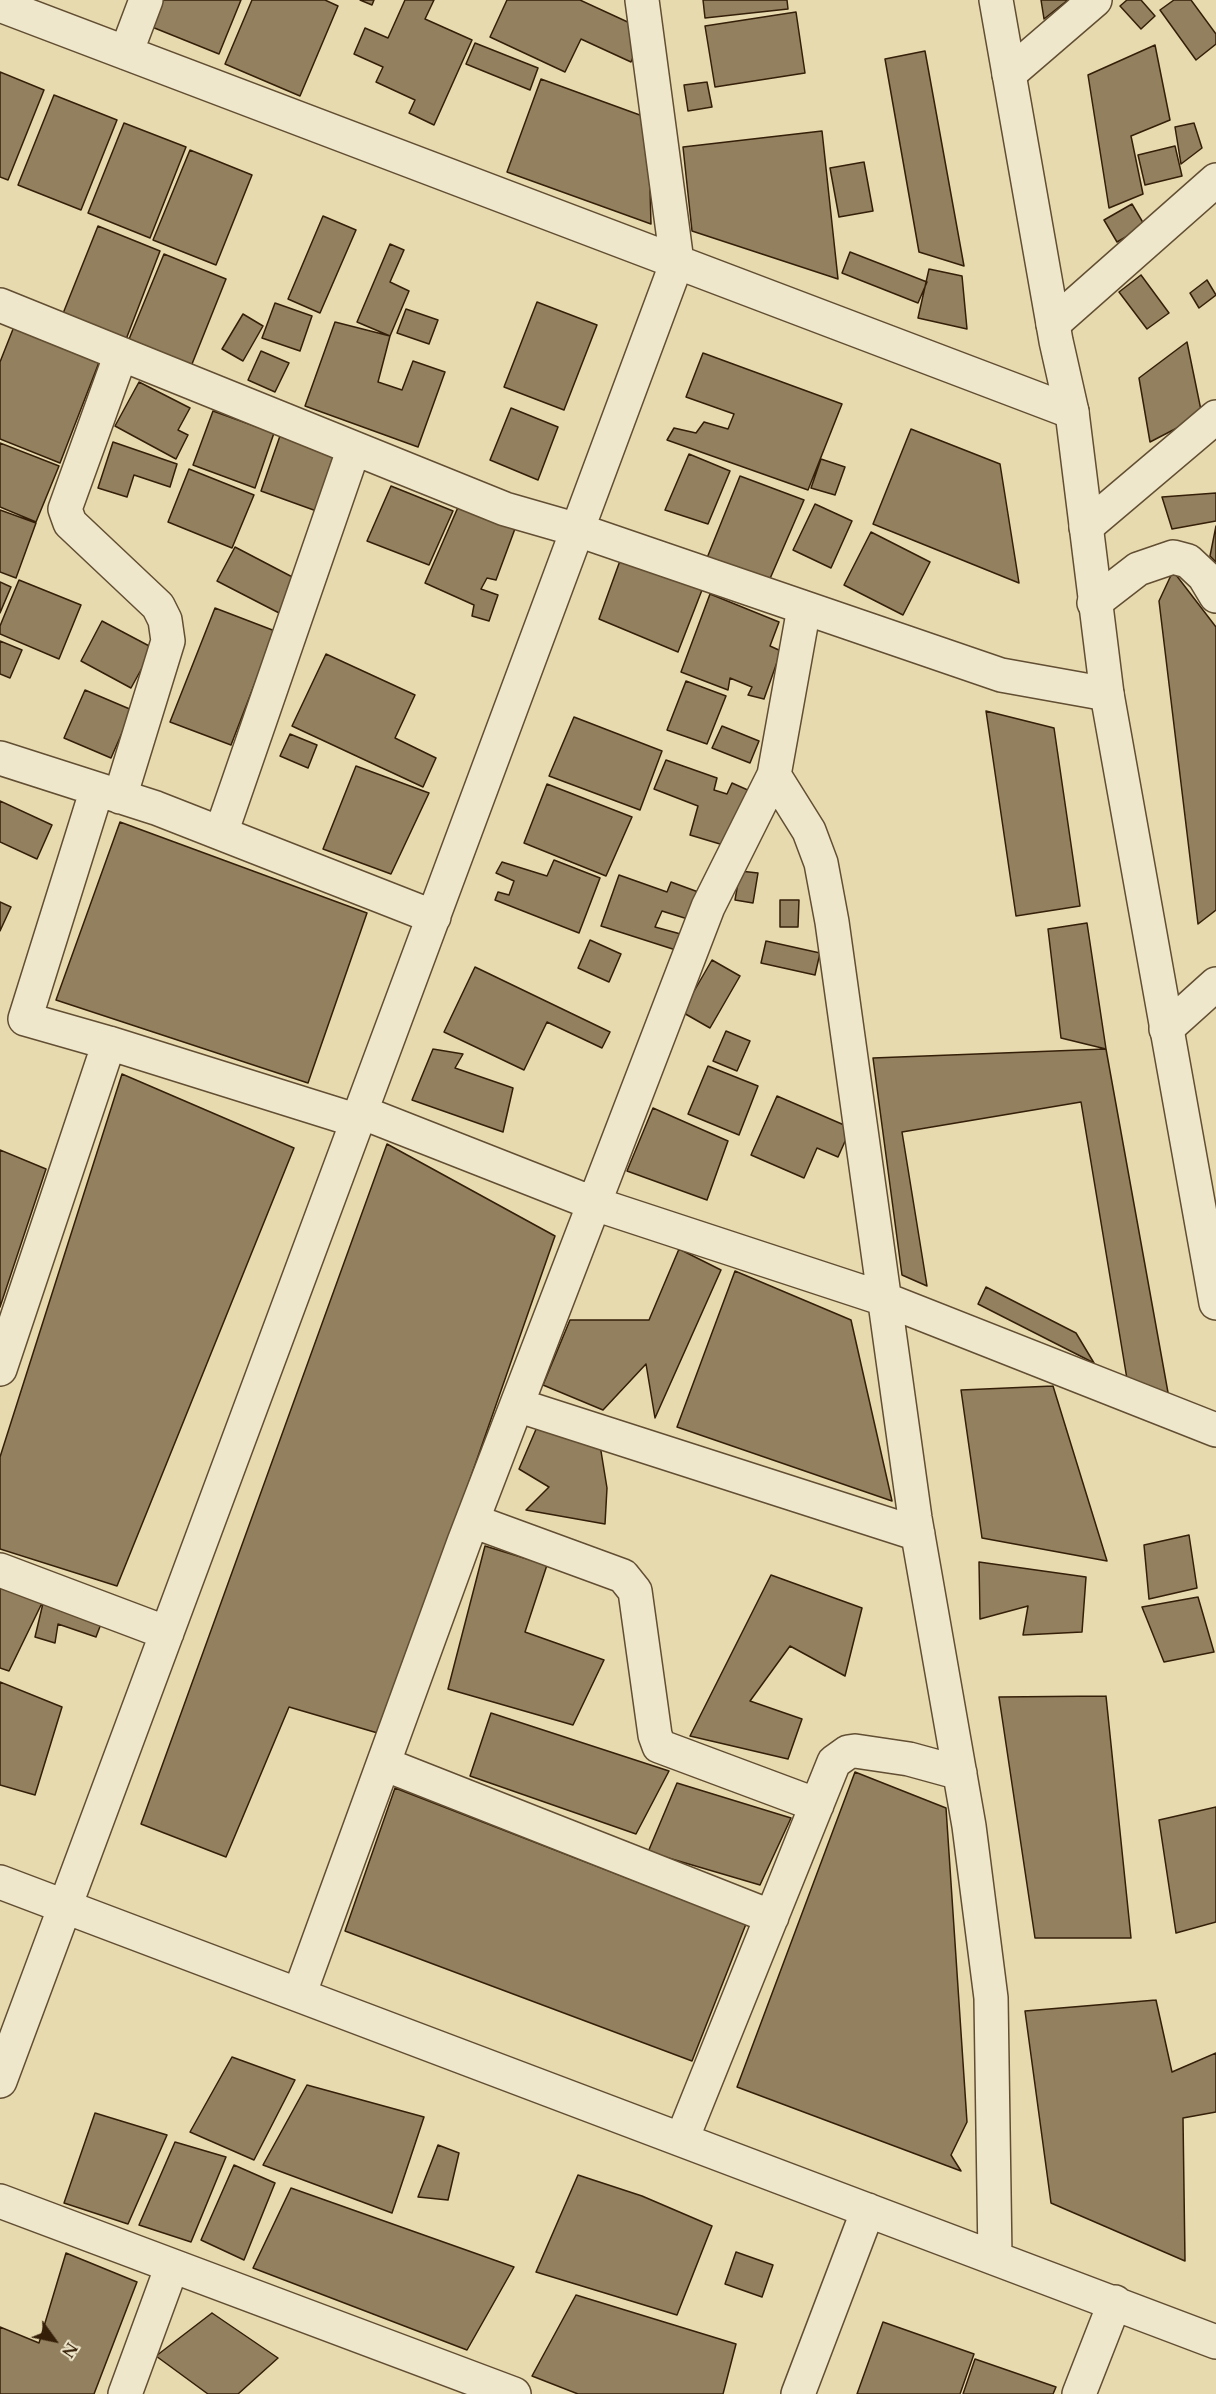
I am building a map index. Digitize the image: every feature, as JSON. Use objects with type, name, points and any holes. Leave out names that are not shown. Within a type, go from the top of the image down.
[{"type":"street","points":[[126,53],[146,0]]},
{"type":"street","points":[[996,0],[1053,324],[1072,412],[1107,694],[1216,1303]]},
{"type":"street","points":[[1009,74],[1095,0]]},
{"type":"street","points":[[0,2081],[677,262],[639,1]]},
{"type":"street","points":[[0,5],[1072,412]]},
{"type":"street","points":[[1053,324],[1216,180]]},
{"type":"street","points":[[0,305],[505,509],[578,530],[1001,675],[1107,694]]},
{"type":"street","points":[[121,354],[65,509],[70,523],[158,606],[165,620],[168,641],[108,793],[12,1016],[359,1117],[595,1204],[884,1299],[1216,1431]]},
{"type":"street","points":[[1086,527],[1216,417]]},
{"type":"street","points":[[221,833],[354,448]]},
{"type":"street","points":[[1094,603],[1138,569],[1173,557],[1188,561],[1204,576],[1216,597]]},
{"type":"street","points":[[299,1995],[472,1521],[708,907],[774,775],[804,608]]},
{"type":"street","points":[[0,758],[221,833],[434,917]]},
{"type":"street","points":[[774,775],[809,831],[821,863],[832,922],[918,1534],[969,1826],[991,1998],[995,2258]]},
{"type":"street","points":[[1166,1029],[1215,986]]},
{"type":"street","points":[[0,1369],[109,1043]]},
{"type":"street","points":[[518,1405],[918,1534]]},
{"type":"street","points":[[472,1521],[623,1576],[635,1591],[655,1735],[659,1746],[817,1806]]},
{"type":"street","points":[[0,1570],[167,1633]]},
{"type":"street","points":[[682,2139],[834,1762],[848,1752],[909,1759],[960,1773]]},
{"type":"street","points":[[384,1764],[772,1917]]},
{"type":"street","points":[[0,1882],[1216,2342]]},
{"type":"street","points":[[0,2201],[514,2394]]},
{"type":"street","points":[[798,2394],[868,2210]]},
{"type":"street","points":[[125,2394],[172,2266]]},
{"type":"street","points":[[1079,2394],[1115,2302]]},
{"type":"building","points":[[163,0],[241,0],[219,54],[152,27]]},
{"type":"building","points":[[252,0],[325,0],[338,6],[300,96],[225,64]]},
{"type":"building","points":[[360,0],[374,0],[372,5]]},
{"type":"building","points":[[405,0],[434,0],[425,19],[472,40],[434,125],[409,113],[415,100],[376,82],[383,67],[354,54],[365,28],[388,38]]},
{"type":"building","points":[[507,0],[580,0],[645,30],[631,62],[581,39],[565,72],[490,37]]},
{"type":"building","points":[[703,0],[787,0],[788,9],[705,18]]},
{"type":"building","points":[[1041,0],[1068,0],[1044,19]]},
{"type":"building","points":[[1127,0],[1141,0],[1155,16],[1141,29],[1120,6]]},
{"type":"building","points":[[1174,0],[1191,0],[1216,34],[1216,44],[1196,60],[1160,10]]},
{"type":"building","points":[[796,12],[805,73],[715,87],[705,26]]},
{"type":"building","points":[[475,43],[538,68],[530,90],[466,64]]},
{"type":"building","points":[[1155,45],[1170,120],[1131,136],[1143,194],[1109,208],[1088,75]]},
{"type":"building","points":[[925,51],[964,266],[919,252],[885,59]]},
{"type":"building","points":[[0,72],[44,90],[8,180],[0,177]]},
{"type":"building","points":[[541,79],[648,118],[651,224],[507,172]]},
{"type":"building","points":[[707,82],[712,107],[688,111],[684,85]]},
{"type":"building","points":[[54,95],[117,120],[81,210],[18,185]]},
{"type":"building","points":[[124,123],[186,147],[150,238],[88,213]]},
{"type":"building","points":[[1194,123],[1202,148],[1181,164],[1175,127]]},
{"type":"building","points":[[822,131],[838,279],[692,231],[683,147]]},
{"type":"building","points":[[1175,146],[1182,176],[1145,185],[1138,155]]},
{"type":"building","points":[[190,150],[252,175],[216,265],[153,240]]},
{"type":"building","points":[[864,162],[873,211],[839,217],[830,168]]},
{"type":"building","points":[[1132,204],[1145,226],[1117,242],[1104,220]]},
{"type":"building","points":[[323,216],[356,230],[320,313],[288,299]]},
{"type":"building","points":[[98,226],[160,251],[125,342],[62,316]]},
{"type":"building","points":[[390,244],[404,250],[390,282],[409,291],[390,336],[357,322]]},
{"type":"building","points":[[850,252],[927,282],[918,303],[842,273]]},
{"type":"building","points":[[164,254],[226,279],[190,369],[127,344]]},
{"type":"building","points":[[929,269],[962,276],[967,329],[918,318]]},
{"type":"building","points":[[1141,275],[1169,313],[1147,329],[1119,292]]},
{"type":"building","points":[[1207,280],[1216,295],[1199,308],[1190,293]]},
{"type":"building","points":[[537,302],[597,325],[564,410],[504,387]]},
{"type":"building","points":[[275,303],[312,316],[300,351],[262,338]]},
{"type":"building","points":[[406,309],[438,320],[429,344],[397,333]]},
{"type":"building","points":[[243,314],[263,326],[243,361],[222,349]]},
{"type":"building","points":[[17,319],[103,352],[60,463],[0,439],[0,362]]},
{"type":"building","points":[[335,322],[390,336],[378,382],[402,390],[413,361],[445,372],[418,447],[305,406]]},
{"type":"building","points":[[1187,342],[1202,415],[1150,442],[1139,378]]},
{"type":"building","points":[[261,351],[289,363],[275,392],[248,380]]},
{"type":"building","points":[[703,353],[842,404],[808,490],[667,440],[674,428],[696,433],[704,422],[728,429],[734,414],[686,397]]},
{"type":"building","points":[[139,382],[190,408],[178,430],[188,435],[176,459],[115,426]]},
{"type":"building","points":[[511,408],[558,427],[538,480],[490,460]]},
{"type":"building","points":[[213,411],[274,433],[255,488],[193,465]]},
{"type":"building","points":[[911,429],[1000,464],[1019,583],[873,524]]},
{"type":"building","points":[[281,433],[342,454],[322,513],[261,491]]},
{"type":"building","points":[[113,442],[177,464],[170,487],[134,475],[127,497],[98,488]]},
{"type":"building","points":[[0,443],[59,466],[36,522],[0,507]]},
{"type":"building","points":[[689,454],[730,471],[708,524],[665,510]]},
{"type":"building","points":[[821,459],[845,467],[835,495],[811,488]]},
{"type":"building","points":[[189,469],[254,495],[232,548],[168,522]]},
{"type":"building","points":[[740,476],[804,500],[769,581],[707,558]]},
{"type":"building","points":[[391,486],[453,511],[429,565],[367,541]]},
{"type":"building","points":[[1216,493],[1216,521],[1172,529],[1162,497]]},
{"type":"building","points":[[815,504],[852,521],[831,568],[793,550]]},
{"type":"building","points":[[459,505],[516,526],[496,580],[487,578],[481,589],[498,595],[489,621],[472,616],[474,605],[425,583]]},
{"type":"building","points":[[0,510],[36,523],[16,578],[0,572]]},
{"type":"building","points":[[1216,526],[1216,562],[1210,556]]},
{"type":"building","points":[[871,532],[930,562],[903,615],[844,585]]},
{"type":"building","points":[[235,547],[300,581],[283,615],[217,581]]},
{"type":"building","points":[[621,558],[702,590],[678,652],[599,619]]},
{"type":"building","points":[[1173,571],[1216,627],[1216,910],[1198,924],[1159,601]]},
{"type":"building","points":[[19,580],[81,605],[59,659],[0,634],[0,626]]},
{"type":"building","points":[[0,582],[11,587],[0,613]]},
{"type":"building","points":[[710,594],[779,622],[770,646],[781,651],[764,699],[748,695],[752,687],[730,678],[728,690],[681,672]]},
{"type":"building","points":[[215,608],[275,631],[231,745],[170,722]]},
{"type":"building","points":[[102,621],[153,648],[131,688],[81,661]]},
{"type":"building","points":[[0,641],[22,650],[10,678],[0,674]]},
{"type":"building","points":[[326,654],[415,695],[395,738],[436,758],[423,787],[292,726]]},
{"type":"building","points":[[686,681],[726,696],[707,744],[667,730]]},
{"type":"building","points":[[85,690],[132,710],[111,758],[64,738]]},
{"type":"building","points":[[986,711],[1054,728],[1080,906],[1016,916]]},
{"type":"building","points":[[574,717],[662,751],[640,810],[549,776]]},
{"type":"building","points":[[722,726],[759,741],[750,763],[712,748]]},
{"type":"building","points":[[290,734],[317,745],[308,768],[280,756]]},
{"type":"building","points":[[666,760],[717,778],[714,790],[727,794],[732,783],[750,791],[730,847],[690,835],[698,806],[654,789]]},
{"type":"building","points":[[356,766],[429,793],[391,874],[323,849]]},
{"type":"building","points":[[547,784],[632,817],[606,876],[524,843]]},
{"type":"building","points":[[0,801],[52,825],[37,859],[0,842]]},
{"type":"building","points":[[120,822],[367,913],[308,1083],[56,1000]]},
{"type":"building","points":[[554,860],[600,878],[579,933],[495,900],[498,892],[509,895],[514,881],[496,873],[502,862],[547,876]]},
{"type":"building","points":[[740,871],[758,873],[753,903],[735,900]]},
{"type":"building","points":[[619,875],[667,892],[671,882],[701,893],[691,920],[662,911],[655,927],[688,936],[682,952],[601,926]]},
{"type":"building","points":[[780,900],[799,900],[798,927],[780,927]]},
{"type":"building","points":[[0,902],[11,907],[0,931]]},
{"type":"building","points":[[1087,923],[1106,1049],[1061,1038],[1048,929]]},
{"type":"building","points":[[590,940],[621,954],[609,982],[578,968]]},
{"type":"building","points":[[766,941],[820,953],[815,975],[761,963]]},
{"type":"building","points":[[712,960],[740,976],[710,1028],[682,1012]]},
{"type":"building","points":[[475,967],[610,1032],[602,1048],[547,1022],[524,1070],[444,1032]]},
{"type":"building","points":[[726,1031],[750,1041],[737,1071],[713,1061]]},
{"type":"building","points":[[433,1049],[463,1054],[455,1068],[513,1088],[503,1132],[412,1100]]},
{"type":"building","points":[[1106,1049],[1169,1398],[1127,1379],[1081,1102],[902,1132],[927,1286],[902,1275],[873,1058]]},
{"type":"building","points":[[708,1066],[758,1086],[739,1135],[688,1114]]},
{"type":"building","points":[[122,1074],[294,1148],[117,1586],[0,1549],[0,1457]]},
{"type":"building","points":[[777,1096],[851,1128],[838,1157],[817,1148],[804,1178],[751,1155]]},
{"type":"building","points":[[653,1108],[728,1141],[707,1200],[627,1171]]},
{"type":"building","points":[[387,1144],[555,1236],[381,1734],[289,1707],[226,1857],[141,1824]]},
{"type":"building","points":[[0,1150],[46,1169],[0,1307]]},
{"type":"building","points":[[679,1249],[721,1270],[655,1418],[646,1364],[603,1410],[543,1385],[570,1320],[649,1320]]},
{"type":"building","points":[[735,1271],[851,1320],[892,1501],[677,1427]]},
{"type":"building","points":[[986,1287],[1076,1333],[1094,1363],[978,1304]]},
{"type":"building","points":[[1053,1386],[1107,1561],[982,1538],[961,1390]]},
{"type":"building","points":[[537,1427],[600,1445],[607,1488],[605,1524],[526,1510],[549,1487],[519,1469]]},
{"type":"building","points":[[1189,1535],[1197,1588],[1149,1599],[1144,1545]]},
{"type":"building","points":[[485,1546],[547,1565],[525,1632],[604,1660],[573,1725],[448,1689]]},
{"type":"building","points":[[979,1562],[1086,1577],[1082,1632],[1023,1635],[1028,1606],[980,1619]]},
{"type":"building","points":[[771,1575],[862,1608],[845,1676],[790,1646],[750,1701],[802,1719],[788,1759],[690,1736]]},
{"type":"building","points":[[0,1580],[44,1599],[9,1671],[0,1668]]},
{"type":"building","points":[[1198,1597],[1214,1652],[1164,1662],[1142,1607]]},
{"type":"building","points":[[44,1599],[104,1616],[96,1637],[58,1624],[55,1643],[35,1637]]},
{"type":"building","points":[[0,1682],[62,1707],[35,1795],[0,1785]]},
{"type":"building","points":[[1106,1696],[1131,1938],[1035,1938],[999,1697]]},
{"type":"building","points":[[491,1713],[669,1771],[636,1834],[470,1776]]},
{"type":"building","points":[[855,1772],[946,1808],[967,2122],[951,2155],[961,2171],[737,2087]]},
{"type":"building","points":[[677,1783],[791,1818],[760,1885],[648,1852]]},
{"type":"building","points":[[395,1788],[746,1924],[692,2061],[345,1931]]},
{"type":"building","points":[[1216,1807],[1216,1922],[1176,1933],[1159,1820]]},
{"type":"building","points":[[1156,2000],[1172,2072],[1216,2053],[1216,2112],[1183,2118],[1185,2261],[1051,2203],[1025,2011]]},
{"type":"building","points":[[232,2057],[295,2080],[254,2160],[190,2132]]},
{"type":"building","points":[[307,2085],[424,2117],[392,2213],[263,2165]]},
{"type":"building","points":[[95,2113],[167,2135],[128,2224],[64,2203]]},
{"type":"building","points":[[175,2142],[226,2157],[191,2242],[139,2225]]},
{"type":"building","points":[[438,2145],[459,2153],[448,2200],[418,2197]]},
{"type":"building","points":[[234,2165],[275,2183],[244,2260],[201,2240]]},
{"type":"building","points":[[578,2175],[642,2196],[712,2226],[677,2315],[536,2272]]},
{"type":"building","points":[[291,2188],[514,2267],[467,2350],[253,2268]]},
{"type":"building","points":[[736,2252],[773,2265],[762,2297],[725,2284]]},
{"type":"building","points":[[66,2253],[137,2282],[94,2394],[0,2394],[0,2327],[39,2343]]},
{"type":"building","points":[[576,2295],[736,2344],[723,2394],[578,2394],[532,2376]]},
{"type":"building","points":[[212,2313],[278,2358],[238,2394],[208,2394],[156,2356]]},
{"type":"building","points":[[883,2322],[974,2354],[960,2394],[857,2394]]},
{"type":"building","points":[[975,2359],[1056,2387],[1053,2394],[963,2394]]}]
